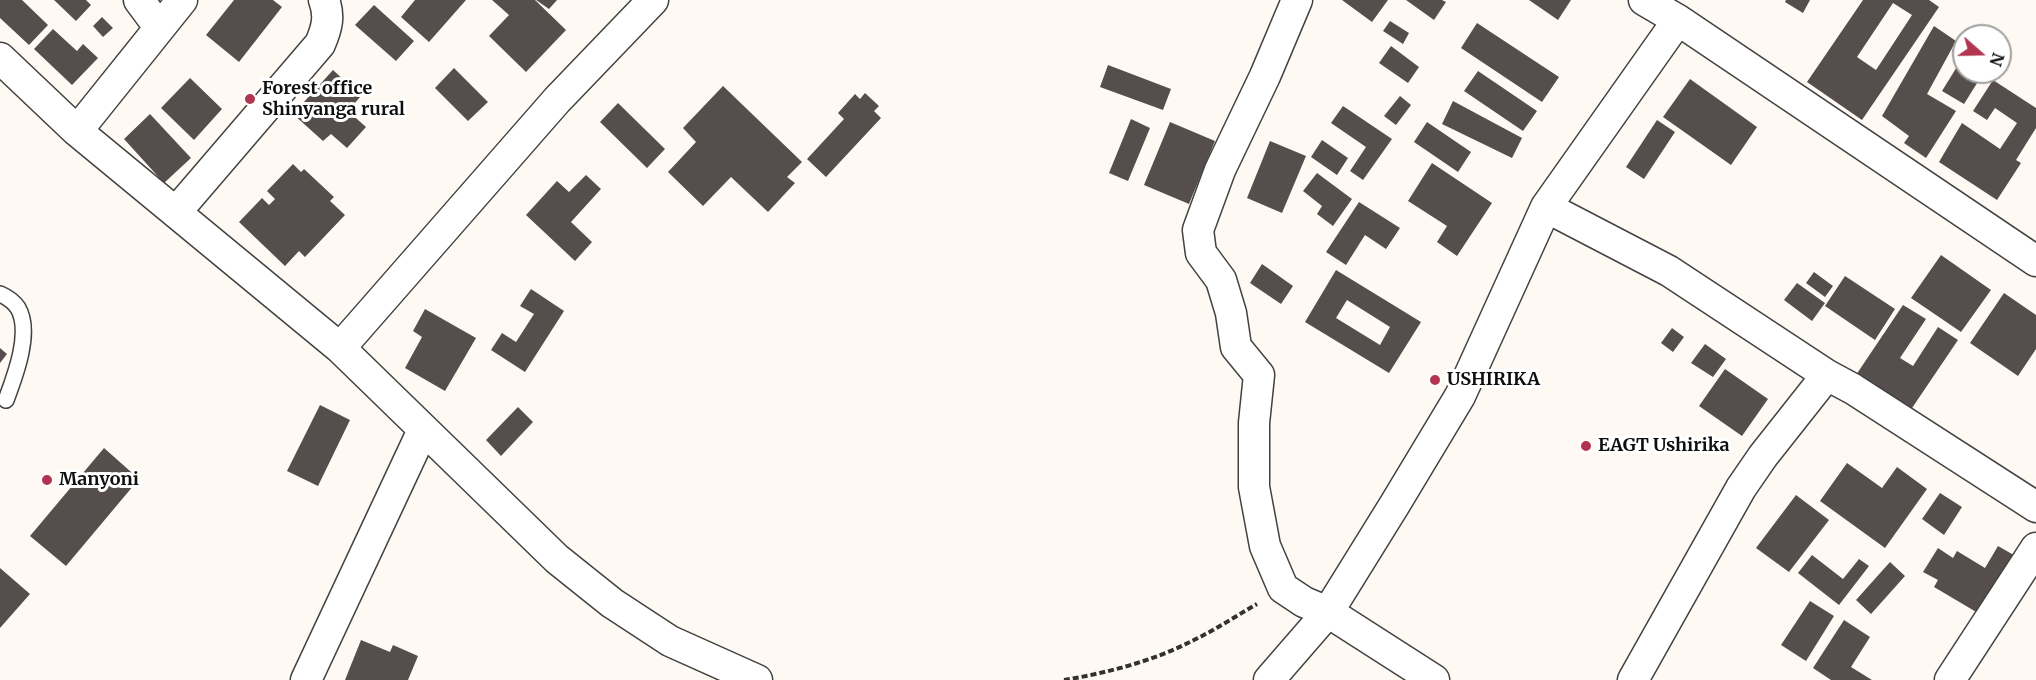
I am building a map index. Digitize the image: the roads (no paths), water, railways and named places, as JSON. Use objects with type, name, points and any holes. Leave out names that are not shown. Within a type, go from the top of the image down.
[{"type":"street","points":[[139,0],[159,27]]},
{"type":"street","points":[[77,131],[182,0]]},
{"type":"street","points":[[176,212],[320,44],[326,29],[328,11],[324,0]]},
{"type":"street","points":[[340,348],[557,100],[653,0]]},
{"type":"street","points":[[1298,0],[1220,170],[1198,230],[1201,254],[1221,280],[1231,313],[1236,347],[1259,375],[1254,423],[1254,487],[1265,546],[1282,588],[1328,612],[1434,680]]},
{"type":"street","points":[[1644,0],[2036,261]]},
{"type":"street","points":[[1269,680],[1328,612],[1460,396],[1546,207],[1677,20]]},
{"type":"street","points":[[0,58],[77,131],[340,348],[557,559],[612,603],[670,641],[757,680]]},
{"type":"street","points":[[1546,207],[1670,271],[1827,375],[1853,389],[2036,507]]},
{"type":"street","points":[[1633,680],[1741,488],[1763,456],[1827,375]]},
{"type":"street","points":[[306,680],[423,430]]},
{"type":"street","points":[[1950,680],[2036,548]]},
{"type":"lane","points":[[0,294],[18,308],[23,323],[18,366],[6,400]]},
{"type":"place","name":"Forest office Shinyanga rural","points":[[250,99]]},
{"type":"place","name":"USHIRIKA","points":[[1435,380]]},
{"type":"place","name":"EAGT Ushirika","points":[[1586,446]]},
{"type":"place","name":"Manyoni","points":[[47,480]]}]
